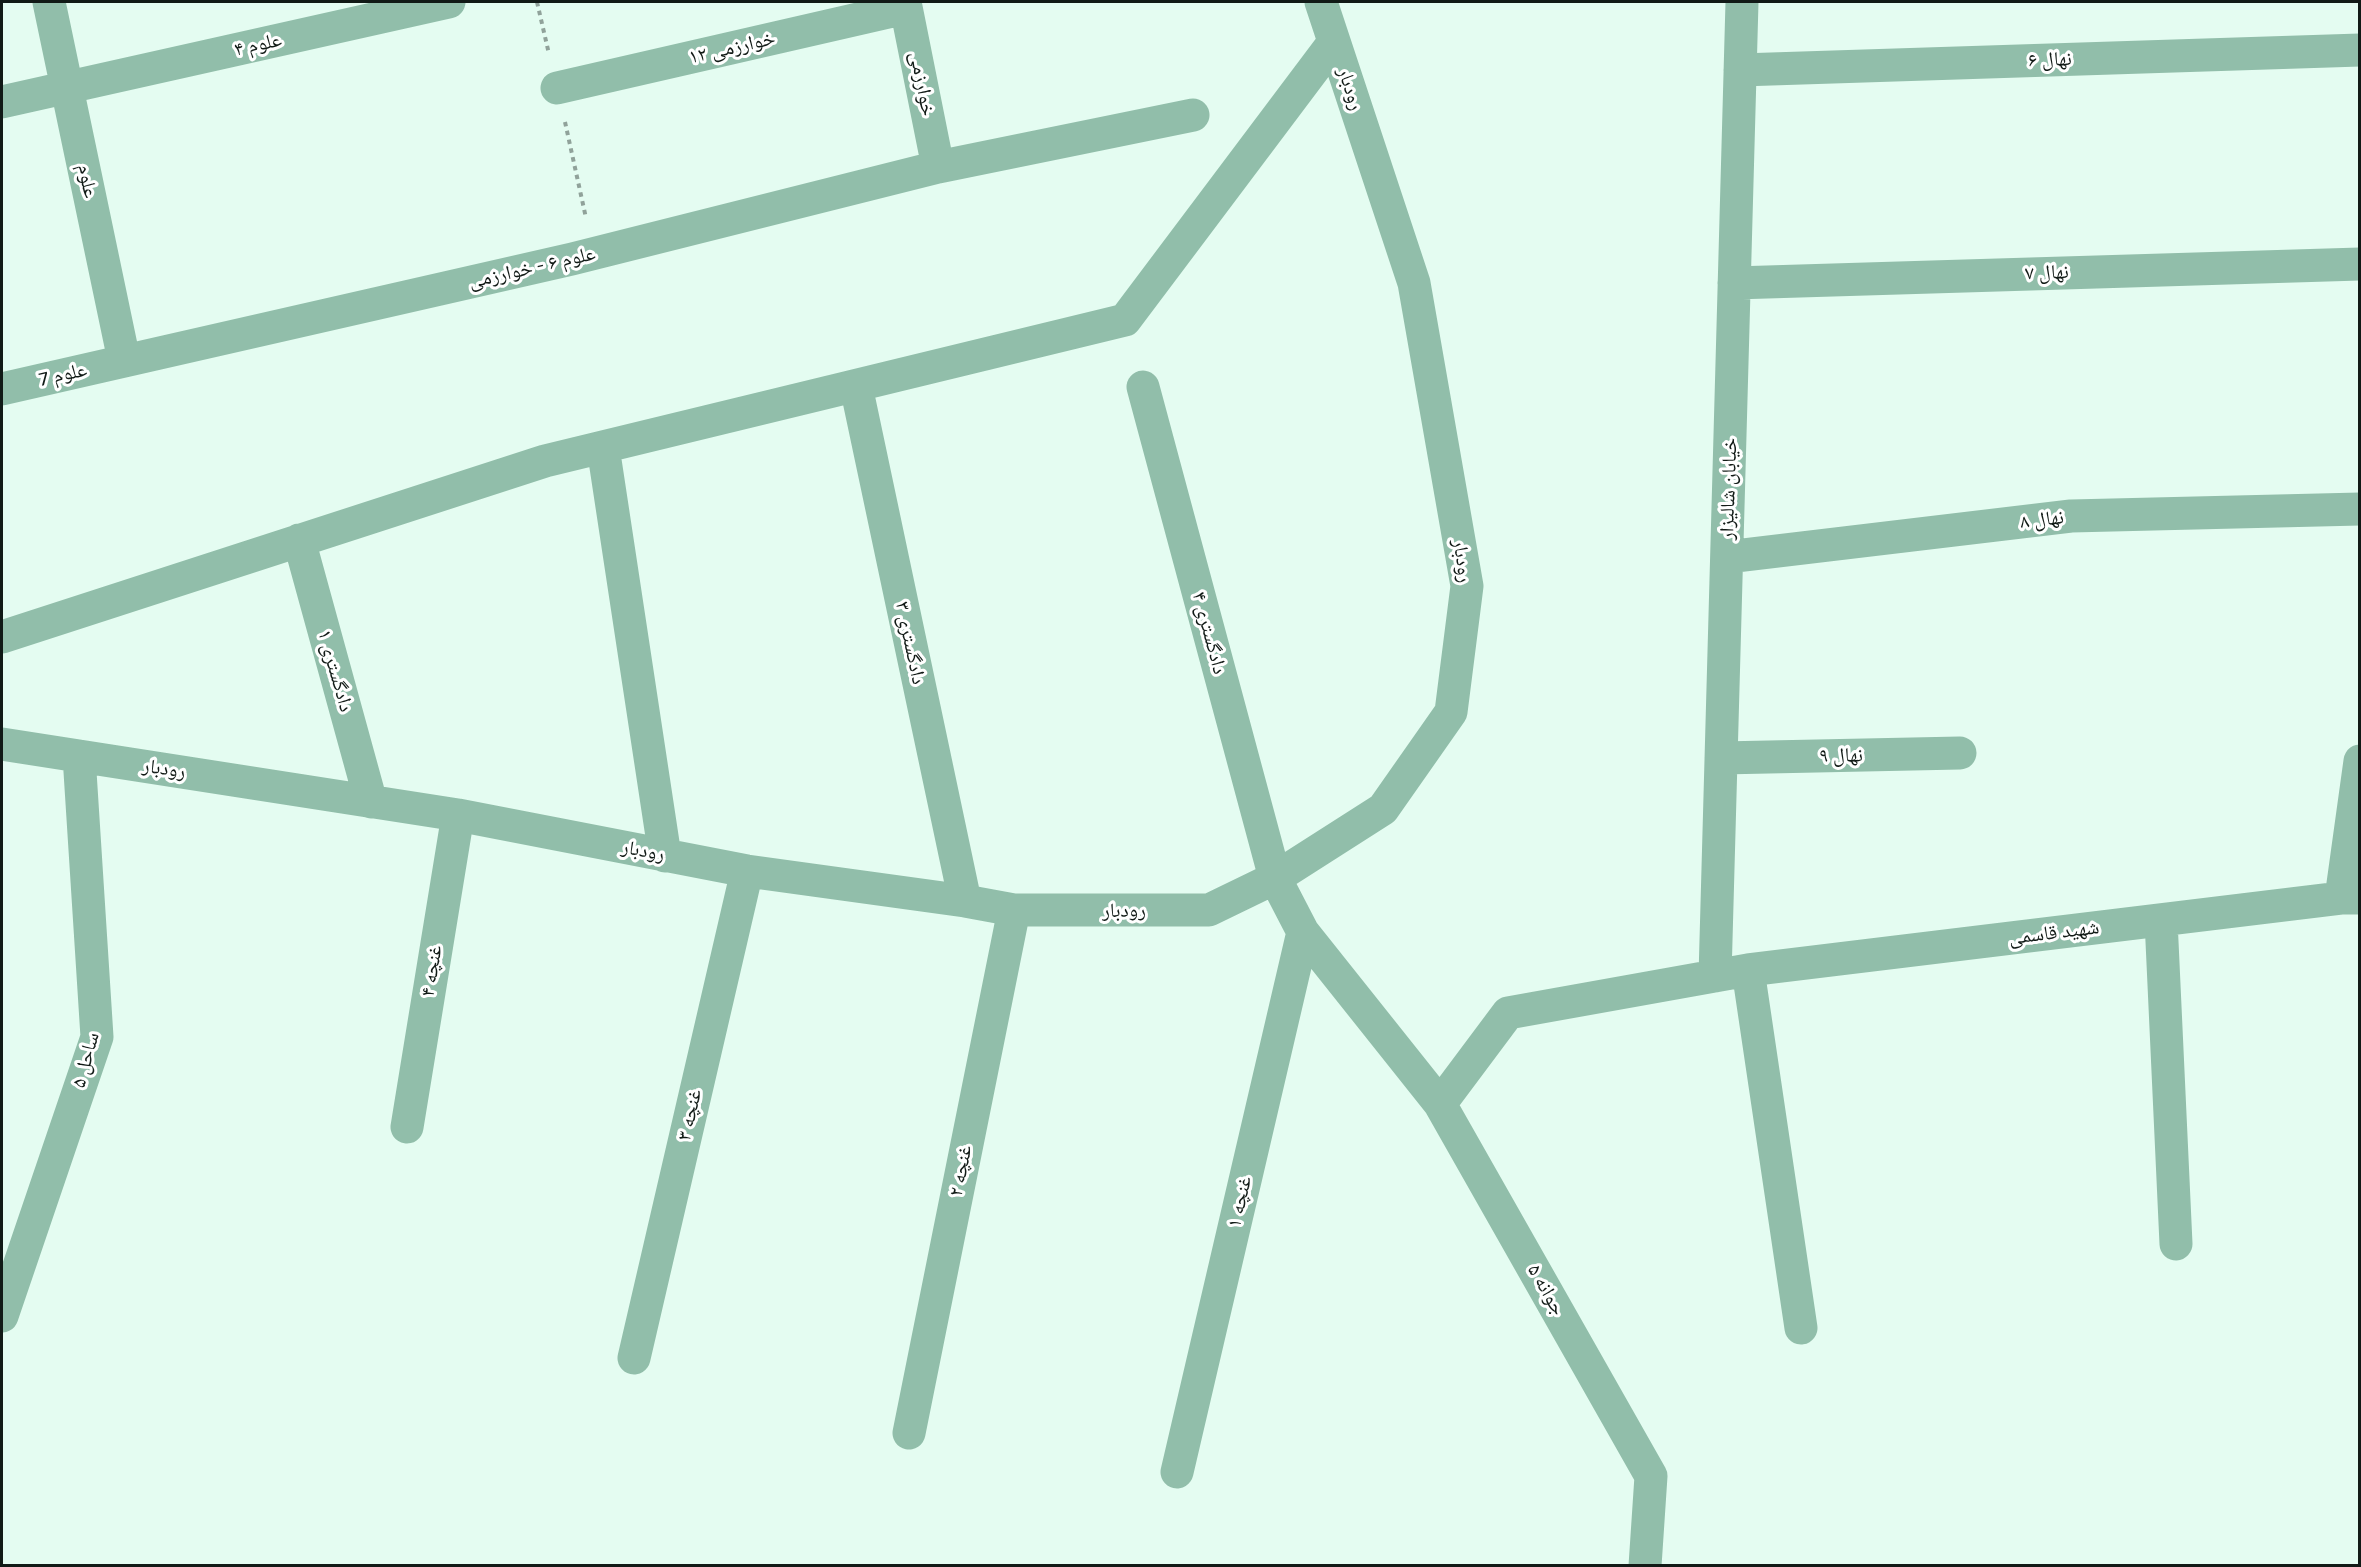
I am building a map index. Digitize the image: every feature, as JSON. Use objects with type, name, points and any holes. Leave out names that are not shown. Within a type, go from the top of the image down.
[{"type":"street","name":"علوم","points":[[49,2],[124,360]]},
{"type":"street","name":"علوم ۴","points":[[2,102],[449,2]]},
{"type":"street","name":"رودبار","points":[[2,744],[458,815],[747,871],[965,901],[1014,910],[1209,910],[1275,878],[1383,809],[1451,712],[1467,586],[1414,283],[1321,2]]},
{"type":"street","name":"خیابان شالیزار","points":[[1715,976],[1742,2]]},
{"type":"street","name":"خوارزمی ۱۲","points":[[557,88],[906,5]]},
{"type":"street","name":"خوارزمی","points":[[906,5],[938,167]]},
{"type":"street","points":[[2,637],[545,461],[1125,320],[1334,42]]},
{"type":"street","name":"نهال ۶","points":[[1740,70],[2360,50]]},
{"type":"street","name":"علوم ۶ - خوارزمی","points":[[124,360],[593,254],[938,167],[1193,115]]},
{"type":"street","name":"نهال ۷","points":[[1734,282],[2360,264]]},
{"type":"street","name":"علوم 7","points":[[2,389],[124,360]]},
{"type":"street","name":"دادگستری ۳","points":[[856,386],[965,901]]},
{"type":"street","name":"دادگستری ۴","points":[[1143,387],[1275,878]]},
{"type":"street","points":[[603,447],[665,856]]},
{"type":"street","name":"نهال ۸","points":[[1727,557],[2071,516],[2360,509]]},
{"type":"street","name":"دادگستری ۱","points":[[299,540],[371,802]]},
{"type":"street","name":"نهال ۹","points":[[1721,758],[1960,753]]},
{"type":"street","name":"ساحل ۵","points":[[2,1316],[97,1037],[79,756]]},
{"type":"street","points":[[2350,898],[2360,761]]},
{"type":"street","name":"غنچه ۴","points":[[406,1127],[458,815]]},
{"type":"street","name":"غنچه ۳","points":[[634,1358],[747,871]]},
{"type":"street","name":"جوانه ۵","points":[[1275,878],[1303,932],[1440,1104],[1651,1476],[1645,1566]]},
{"type":"street","name":"شهید قاسمی","points":[[1748,970],[2350,898]]},
{"type":"street","name":"غنچه ۲","points":[[909,1433],[1014,910]]},
{"type":"street","points":[[2161,920],[2176,1244]]},
{"type":"street","name":"غنچه ۱","points":[[1177,1472],[1303,932]]},
{"type":"street","points":[[1440,1104],[1508,1013],[1748,970],[1801,1328]]},
{"type":"path","points":[[537,2],[593,254]]}]
